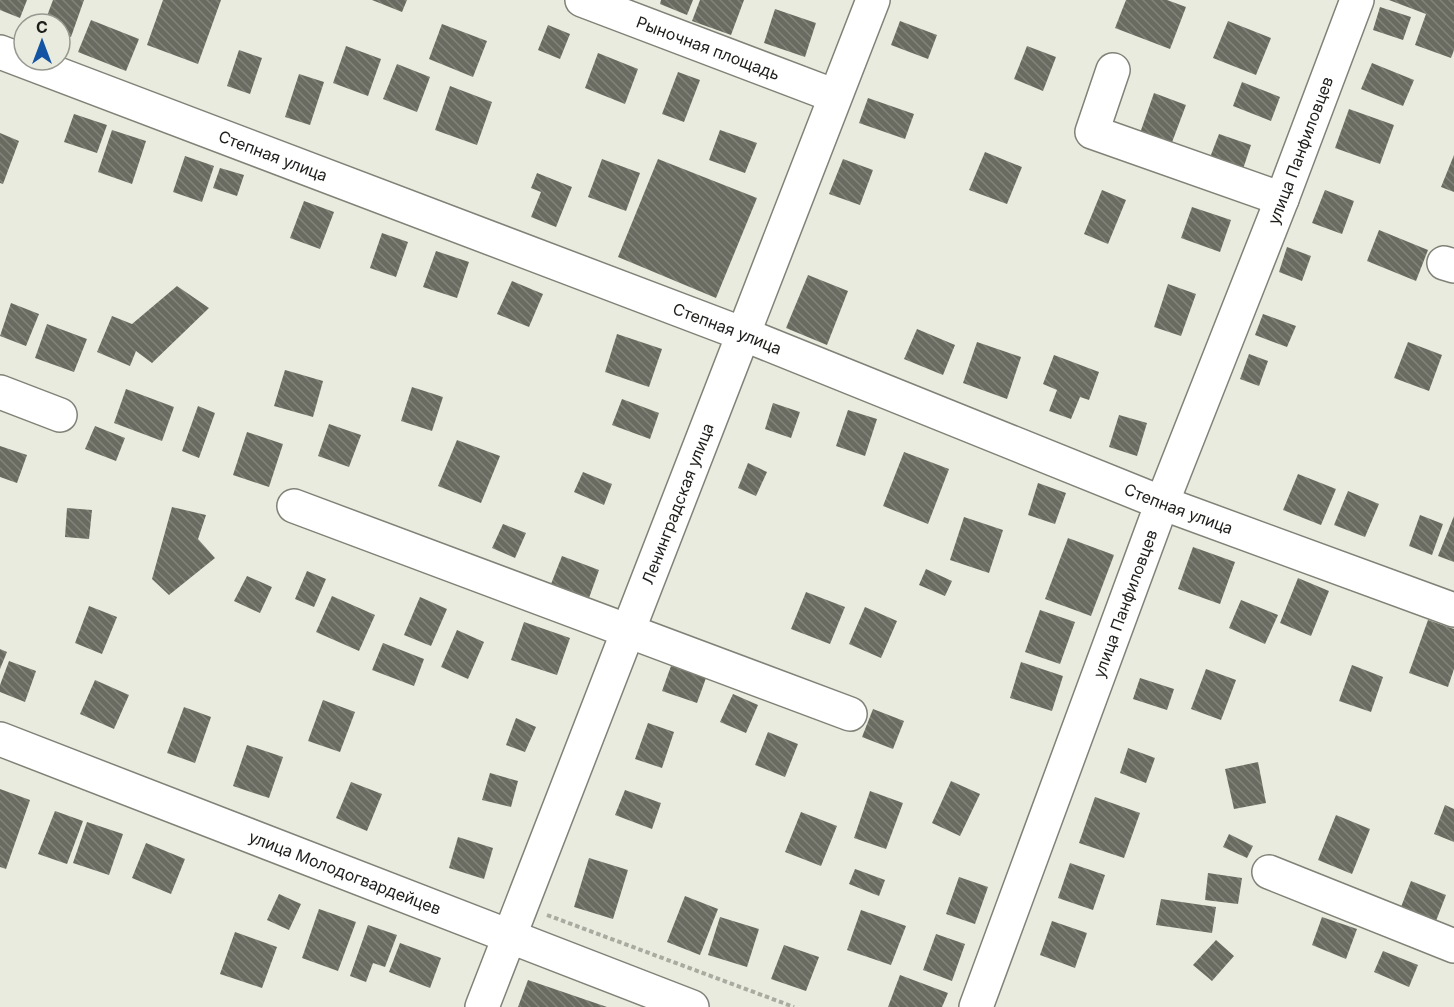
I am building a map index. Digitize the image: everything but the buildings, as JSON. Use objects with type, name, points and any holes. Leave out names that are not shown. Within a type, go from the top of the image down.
[{"type":"street","name":"Рыночная площадь","points":[[582,0],[636,10],[835,96]]},
{"type":"street","name":"Ленинградская улица","points":[[482,1007],[873,0]]},
{"type":"street","name":"улица Панфиловцев","points":[[976,1007],[1162,503],[1282,199],[1357,0]]},
{"type":"street","name":"Степная улица","points":[[0,52],[743,334],[1162,503],[1454,610]]},
{"type":"street","points":[[1113,70],[1092,132],[1282,199]]},
{"type":"street","points":[[0,392],[60,415]]},
{"type":"street","points":[[294,506],[850,714]]},
{"type":"street","name":"улица Молодогвардейцев","points":[[0,739],[510,935],[656,1000],[692,1007]]},
{"type":"street","points":[[1269,873],[1454,946]]},
{"type":"path","points":[[521,905],[794,1007]]}]
